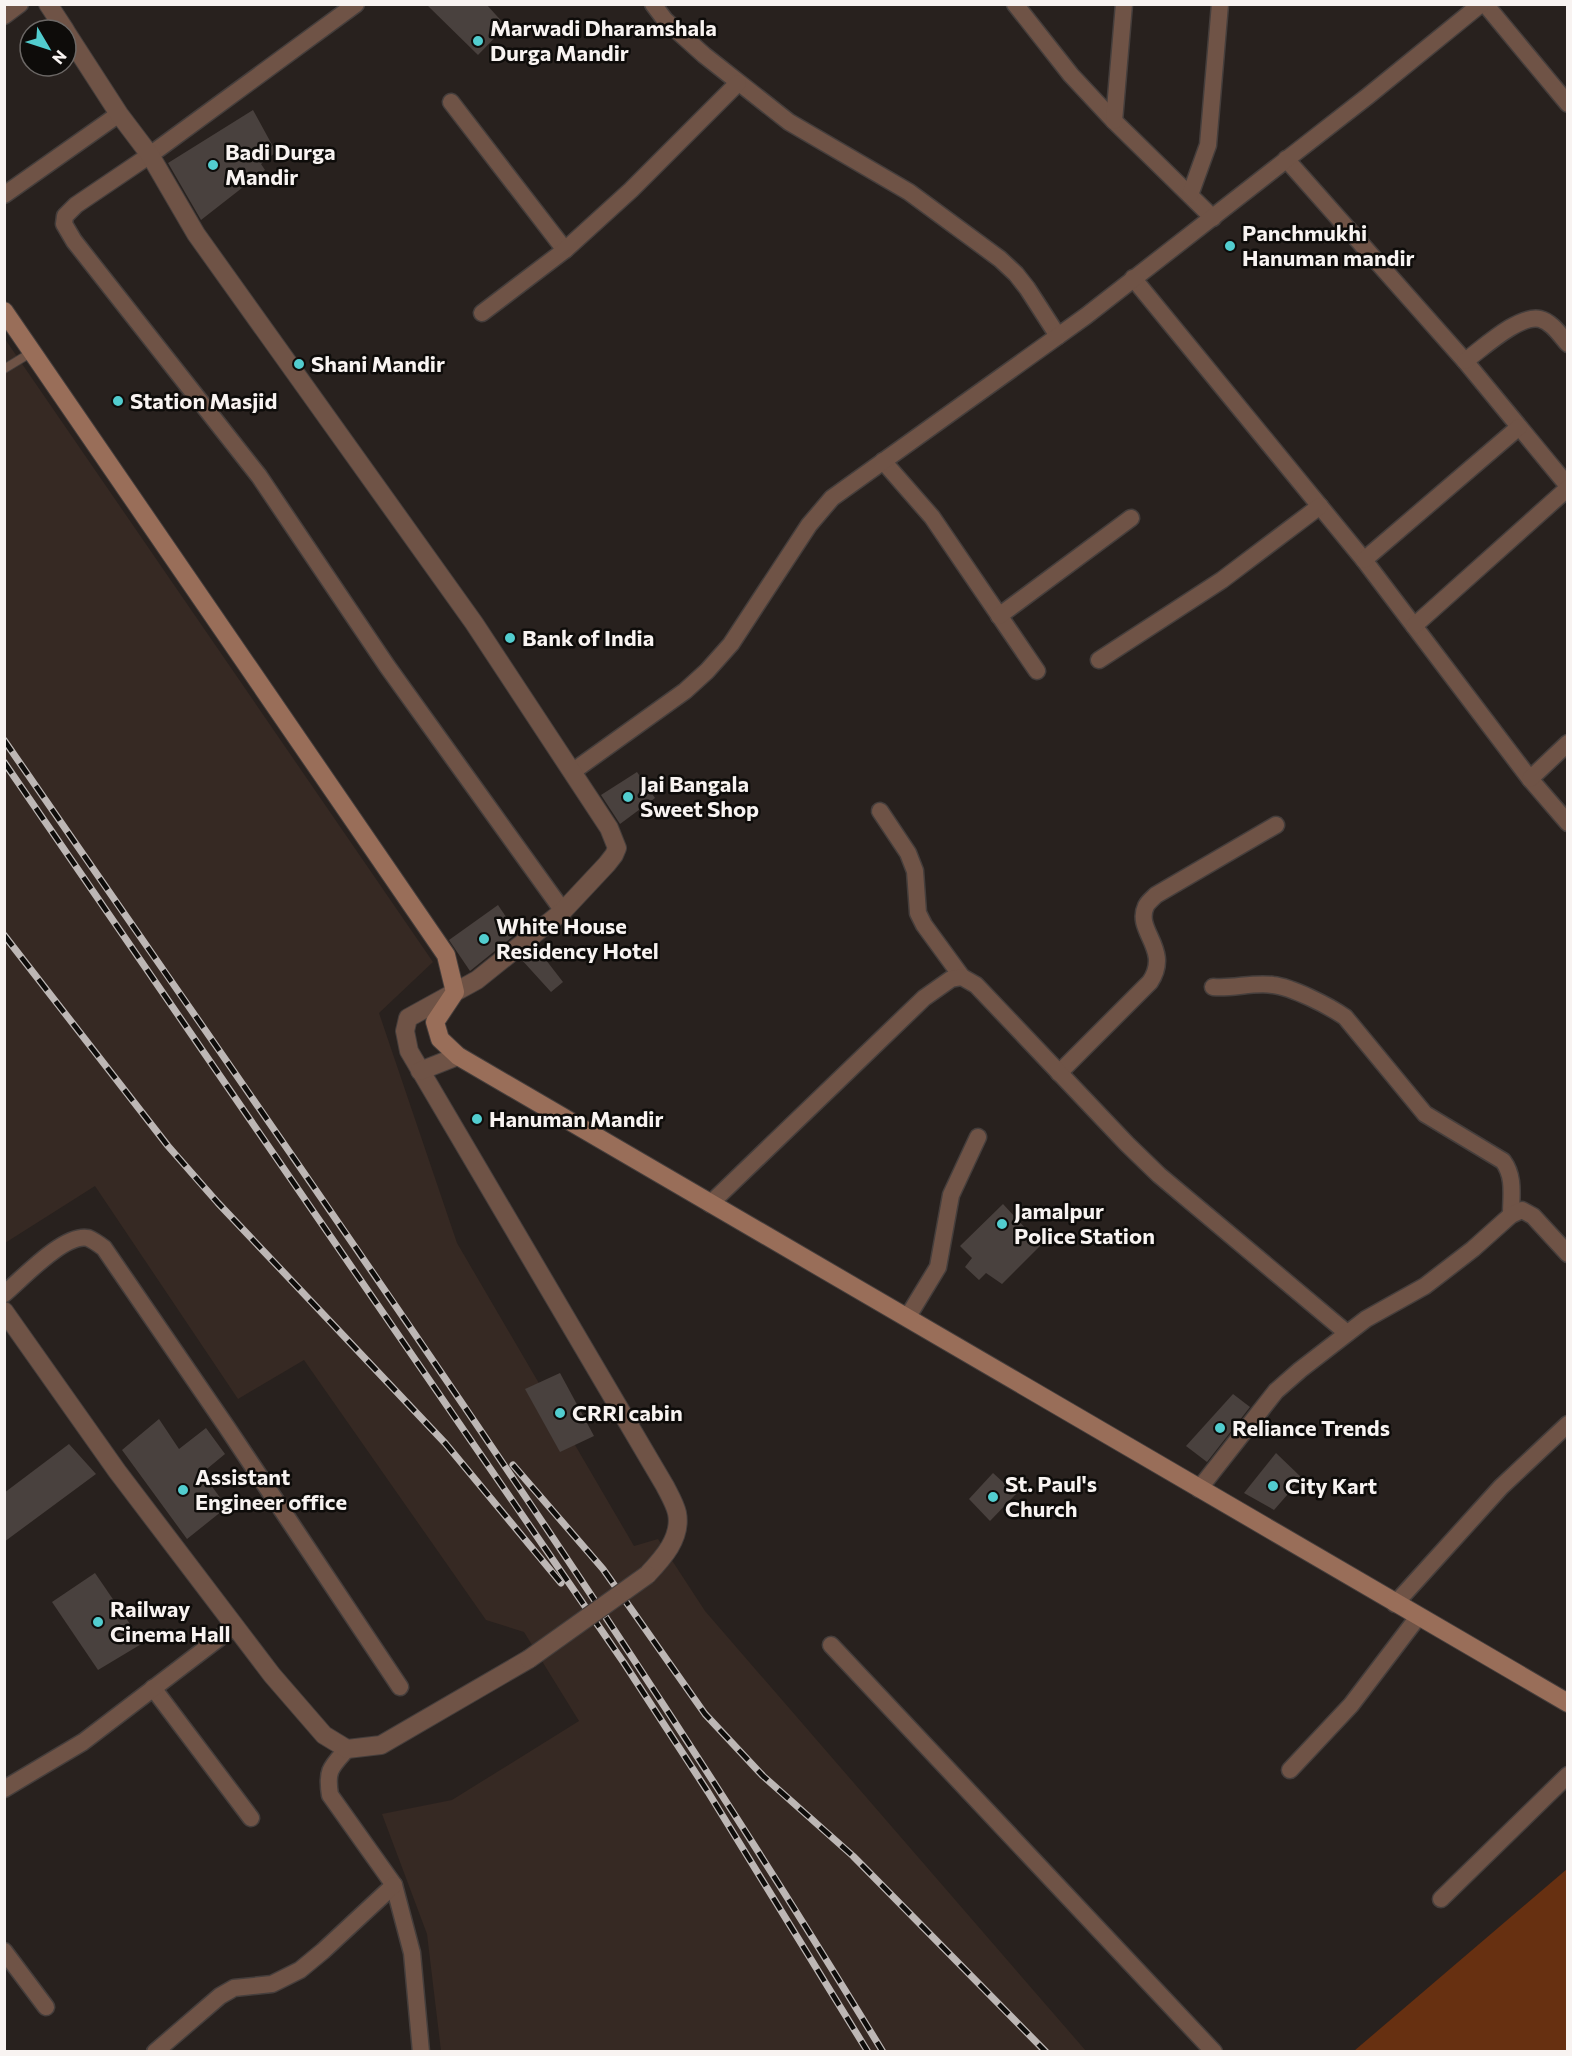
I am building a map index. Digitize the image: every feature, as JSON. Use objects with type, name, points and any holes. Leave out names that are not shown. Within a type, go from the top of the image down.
[{"type":"main road","points":[[4,311],[446,955],[455,992],[435,1022],[440,1039],[458,1056],[1568,1703]]},
{"type":"street","points":[[4,16],[20,4]]},
{"type":"street","points":[[48,4],[57,18]]},
{"type":"street","points":[[356,4],[150,155],[76,205],[65,216],[64,224],[74,241],[259,476],[387,666],[563,911]]},
{"type":"street","points":[[652,4],[665,20],[738,84],[789,122],[909,192],[1000,259],[1027,288],[1058,336]]},
{"type":"street","points":[[1015,4],[1071,75],[1114,121],[1213,218]]},
{"type":"street","points":[[1114,121],[1124,4]]},
{"type":"street","points":[[1190,195],[1208,145],[1220,4]]},
{"type":"street","points":[[572,772],[685,692],[707,671],[731,645],[809,525],[831,498],[1058,336],[1213,218],[1483,4],[1568,104]]},
{"type":"street","points":[[4,1311],[117,1471],[272,1675],[324,1735],[347,1749],[381,1745],[529,1659],[647,1575],[666,1554],[676,1531],[677,1513],[665,1486],[420,1071],[409,1051],[405,1031],[408,1018],[477,980],[563,911],[607,864],[617,848],[609,828],[474,622],[196,234],[150,155],[119,114],[78,51]]},
{"type":"street","points":[[482,313],[565,250],[631,190],[738,84]]},
{"type":"street","points":[[451,102],[565,250]]},
{"type":"street","points":[[4,195],[119,114]]},
{"type":"street","points":[[1286,159],[1465,361],[1568,487],[1414,626]]},
{"type":"street","points":[[1133,278],[1364,560],[1530,779],[1568,823]]},
{"type":"street","points":[[1465,361],[1515,325],[1529,318],[1542,319],[1568,344]]},
{"type":"street","points":[[1364,560],[1519,427]]},
{"type":"street","points":[[884,461],[932,517],[1037,671]]},
{"type":"street","points":[[1099,660],[1222,580],[1320,506]]},
{"type":"street","points":[[999,616],[1131,518]]},
{"type":"street","points":[[1530,779],[1568,743]]},
{"type":"street","points":[[880,811],[908,853],[915,871],[918,913],[924,925],[962,977],[976,986],[1159,1175],[1347,1333]]},
{"type":"street","points":[[1059,1073],[1150,981],[1157,971],[1158,956],[1144,920],[1146,906],[1156,895],[1276,825]]},
{"type":"street","points":[[710,1204],[924,998],[951,979],[962,977]]},
{"type":"street","points":[[1213,987],[1274,985],[1311,998],[1345,1017],[1425,1114],[1503,1161],[1512,1181],[1511,1215]]},
{"type":"street","points":[[420,1071],[458,1056]]},
{"type":"street","points":[[907,1318],[938,1267],[951,1195],[978,1137]]},
{"type":"street","points":[[1199,1489],[1276,1391],[1366,1318],[1425,1286],[1473,1249],[1511,1215],[1522,1210],[1533,1216],[1568,1254]]},
{"type":"street","points":[[4,1294],[48,1256],[71,1240],[88,1238],[105,1248],[400,1687]]},
{"type":"street","points":[[1395,1604],[1502,1487],[1568,1424]]},
{"type":"street","points":[[1290,1770],[1351,1705],[1418,1617]]},
{"type":"street","points":[[4,1789],[83,1742],[235,1626]]},
{"type":"street","points":[[831,1645],[1214,2052]]},
{"type":"street","points":[[153,1688],[251,1818]]},
{"type":"street","points":[[347,1749],[333,1766],[328,1779],[330,1795],[394,1885],[412,1953],[422,2052]]},
{"type":"street","points":[[1442,1899],[1568,1775]]},
{"type":"street","points":[[155,2052],[220,1996],[234,1988],[272,1984],[300,1970],[394,1885]]},
{"type":"street","points":[[4,1951],[46,2007]]},
{"type":"lane","points":[[4,369],[33,352]]},
{"type":"shaded area","points":[[5,339],[433,962],[379,1013],[457,1243],[634,1546],[658,1539],[705,1611],[1086,2051],[441,2051],[427,1934],[382,1814],[452,1800],[579,1721],[524,1632],[486,1620],[304,1360],[238,1399],[95,1186],[5,1243]]},
{"type":"shaded area","points":[[1567,1869],[1567,2051],[1354,2051]]},
{"type":"building","name":"Marwadi Dharamshala Durga Mandir","points":[[426,4],[486,4],[506,26],[478,55]]},
{"type":"building","name":"Badi Durga Mandir","points":[[253,110],[276,152],[261,164],[265,170],[201,220],[168,163]]},
{"type":"building","name":"Jai Bangala Sweet Shop","points":[[637,772],[655,798],[620,824],[601,795]]},
{"type":"building","name":"White House Residency Hotel","points":[[498,905],[517,933],[470,971],[449,940]]},
{"type":"building","points":[[539,951],[563,982],[551,992],[521,959],[530,952],[531,955]]},
{"type":"building","name":"Jamalpur Police Station","points":[[1003,1204],[1041,1245],[1002,1284],[986,1273],[979,1280],[965,1267],[972,1258],[960,1246]]},
{"type":"building","name":"CRRI cabin","points":[[560,1373],[594,1436],[560,1452],[525,1389]]},
{"type":"building","name":"Reliance Trends","points":[[1233,1394],[1250,1407],[1207,1462],[1186,1446]]},
{"type":"building","name":"Assistant Engineer office","points":[[159,1419],[179,1449],[206,1428],[225,1454],[202,1473],[227,1507],[187,1539],[122,1450]]},
{"type":"building","points":[[69,1444],[96,1474],[4,1542],[4,1493]]},
{"type":"building","name":"City Kart","points":[[1276,1453],[1302,1478],[1274,1510],[1244,1493]]},
{"type":"building","name":"St. Paul's Church","points":[[993,1473],[1016,1494],[990,1521],[969,1499]]},
{"type":"building","name":"Railway Cinema Hall","points":[[95,1573],[143,1643],[98,1670],[52,1602]]},
{"type":"railway","points":[[4,740],[563,1553],[779,1884],[883,2052]]},
{"type":"railway","points":[[4,762],[624,1663],[708,1792],[868,2052]]},
{"type":"railway","points":[[4,935],[168,1146],[218,1203],[445,1443],[561,1583]]},
{"type":"railway","points":[[513,1465],[603,1569],[705,1714],[763,1776],[853,1856],[1046,2052]]},
{"type":"place","name":"Marwadi Dharamshala Durga Mandir","points":[[478,41]]},
{"type":"place","name":"Badi Durga Mandir","points":[[213,165]]},
{"type":"place","name":"Panchmukhi Hanuman mandir","points":[[1230,246]]},
{"type":"place","name":"Shani Mandir","points":[[299,364]]},
{"type":"place","name":"Station Masjid","points":[[118,401]]},
{"type":"place","name":"Bank of India","points":[[510,638]]},
{"type":"place","name":"Jai Bangala Sweet Shop","points":[[628,797]]},
{"type":"place","name":"White House Residency Hotel","points":[[484,939]]},
{"type":"place","name":"Hanuman Mandir","points":[[477,1119]]},
{"type":"place","name":"Jamalpur Police Station","points":[[1002,1224]]},
{"type":"place","name":"CRRI cabin","points":[[560,1413]]},
{"type":"place","name":"Reliance Trends","points":[[1220,1428]]},
{"type":"place","name":"City Kart","points":[[1273,1486]]},
{"type":"place","name":"Assistant Engineer office","points":[[183,1490]]},
{"type":"place","name":"St. Paul's Church","points":[[993,1497]]},
{"type":"place","name":"Railway Cinema Hall","points":[[98,1622]]}]
